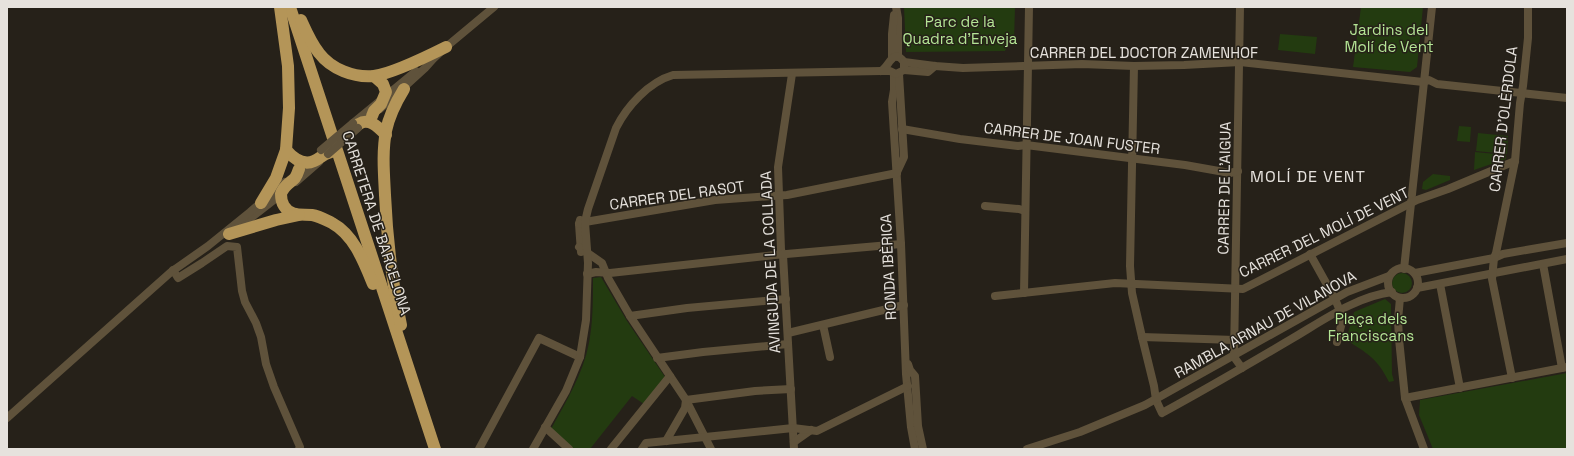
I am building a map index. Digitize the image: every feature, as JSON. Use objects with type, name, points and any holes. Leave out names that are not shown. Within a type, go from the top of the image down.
[{"type":"highway","points":[[261,202],[276,178],[286,150],[288,124],[288,66],[280,7]]},
{"type":"highway","name":"CARRETERA DE BARCELONA","points":[[290,7],[435,449]]},
{"type":"highway","points":[[296,7],[311,41],[323,58],[334,67],[347,72],[374,76],[416,61],[446,47]]},
{"type":"highway","points":[[338,136],[348,132],[362,122],[381,104],[386,92],[383,84],[374,76]]},
{"type":"highway","points":[[404,89],[390,116],[386,135],[385,182],[394,292],[412,379]]},
{"type":"highway","points":[[362,122],[379,127],[386,135]]},
{"type":"highway","points":[[286,150],[295,160],[304,166]]},
{"type":"highway","points":[[327,152],[304,166],[285,186],[281,194],[283,203],[286,209],[292,214],[312,215],[331,222],[340,228],[351,241],[369,275],[412,379]]},
{"type":"highway","points":[[229,234],[299,215]]},
{"type":"street","points":[[208,246],[245,224],[281,194],[362,122],[404,89],[446,47],[494,7]]},
{"type":"street","points":[[1024,293],[1028,7]]},
{"type":"street","name":"CARRER DE L'AIGUA","points":[[1234,356],[1240,7]]},
{"type":"street","points":[[1404,269],[1432,7]]},
{"type":"street","name":"CARRER D'OLÈRDOLA","points":[[1494,258],[1515,161],[1528,38],[1528,7]]},
{"type":"street","points":[[587,274],[579,248],[582,223],[621,117],[645,92],[666,77],[685,74],[792,74],[894,67],[898,18],[896,8]]},
{"type":"street","points":[[362,122],[384,97],[428,61],[433,59]]},
{"type":"street","name":"CARRER DEL DOCTOR ZAMENHOF","points":[[894,67],[928,72],[936,66],[962,68],[1082,64],[1134,66],[1240,62],[1423,82],[1429,80],[1437,84],[1567,98]]},
{"type":"street","points":[[1134,66],[1130,266],[1131,284],[1156,400]]},
{"type":"street","name":"RONDA IBÈRICA","points":[[894,67],[904,157],[897,173]]},
{"type":"street","name":"RONDA IBÈRICA","points":[[894,67],[894,90],[892,102],[901,244],[906,360],[911,427],[915,449]]},
{"type":"street","name":"AVINGUDA DE LA COLLADA","points":[[792,74],[778,167],[778,195],[781,250],[783,254],[786,299],[794,446]]},
{"type":"street","name":"CARRER DE JOAN FUSTER","points":[[902,130],[961,136],[1018,146],[1026,145],[1185,165],[1230,173],[1238,171]]},
{"type":"street","points":[[327,152],[338,136]]},
{"type":"street","name":"CARRER DEL MOLÍ DE VENT","points":[[995,296],[1115,283],[1243,289],[1412,203],[1515,161]]},
{"type":"street","points":[[7,418],[173,270],[208,246],[304,166]]},
{"type":"street","name":"CARRER DEL RASOT","points":[[582,223],[715,200],[786,195],[897,173]]},
{"type":"street","points":[[985,206],[1019,209],[1025,211]]},
{"type":"street","points":[[533,449],[566,391],[580,357],[586,320],[587,274],[587,252],[582,223]]},
{"type":"street","points":[[1415,273],[1417,288],[1411,296],[1400,298],[1392,292],[1388,286],[1389,276],[1395,271],[1404,269],[1415,273],[1494,258],[1504,254],[1567,243]]},
{"type":"street","points":[[587,274],[596,272],[607,274],[783,254],[901,244]]},
{"type":"street","points":[[173,270],[178,278],[202,264],[226,246],[237,247],[244,302],[262,337],[266,364],[274,387],[300,447],[299,449]]},
{"type":"street","points":[[579,248],[587,252],[602,264],[608,278],[630,316],[686,400],[704,438],[711,449]]},
{"type":"street","points":[[1310,254],[1335,299],[1343,318],[1337,342]]},
{"type":"street","points":[[1494,258],[1492,279],[1512,378]]},
{"type":"street","points":[[1417,288],[1567,259]]},
{"type":"street","points":[[1406,398],[1565,367],[1543,264]]},
{"type":"street","name":"RAMBLA ARNAU DE VILANOVA","points":[[1027,449],[1080,432],[1156,400],[1347,292],[1389,276]]},
{"type":"street","points":[[1440,284],[1460,388]]},
{"type":"street","name":"RAMBLA ARNAU DE VILANOVA","points":[[1156,400],[1162,413],[1349,305],[1379,293],[1392,292]]},
{"type":"street","points":[[1400,298],[1398,314],[1399,339],[1406,398],[1424,449]]},
{"type":"street","points":[[630,316],[687,308],[786,299]]},
{"type":"street","points":[[788,333],[904,305]]},
{"type":"street","points":[[823,325],[830,357]]},
{"type":"street","points":[[1142,337],[1235,340]]},
{"type":"street","points":[[479,449],[539,338],[580,357]]},
{"type":"street","points":[[657,358],[788,344]]},
{"type":"street","points":[[1234,356],[1242,368]]},
{"type":"street","name":"RONDA IBÈRICA","points":[[906,360],[910,370],[915,376],[918,426],[923,449]]},
{"type":"street","points":[[611,449],[670,376]]},
{"type":"street","points":[[642,449],[646,443],[793,428],[817,431],[908,386]]},
{"type":"street","points":[[686,400],[755,391],[790,389]]},
{"type":"street","points":[[666,441],[685,408],[686,400]]},
{"type":"street","points":[[545,427],[564,447]]},
{"type":"street","points":[[794,446],[811,430]]},
{"type":"green space","name":"Parc de la Quadra d'Enveja","points":[[904,7],[1015,7],[1014,42],[1009,43],[1005,51],[906,52]]},
{"type":"green space","name":"Jardins del Molí de Vent","points":[[1361,7],[1423,7],[1417,67],[1410,72],[1353,67]]},
{"type":"green space","points":[[1280,34],[1317,37],[1315,54],[1278,50]]},
{"type":"green space","points":[[1459,126],[1471,127],[1470,142],[1457,141]]},
{"type":"green space","points":[[1478,133],[1508,136],[1507,154],[1476,151]]},
{"type":"green space","points":[[1475,152],[1506,155],[1506,159],[1474,170]]},
{"type":"green space","points":[[1433,174],[1450,176],[1450,180],[1426,190],[1422,189],[1423,182]]},
{"type":"green space","points":[[1398,273],[1406,273],[1412,279],[1412,287],[1406,293],[1398,293],[1392,287],[1392,279]]},
{"type":"green space","points":[[601,277],[627,321],[665,377],[644,404],[632,396],[590,449],[574,449],[551,429],[583,366],[589,343],[591,327],[593,278]]},
{"type":"green space","name":"Plaça dels Franciscans","points":[[1385,299],[1391,304],[1392,374],[1394,381],[1389,382],[1381,368],[1371,357],[1346,340],[1354,312]]},
{"type":"green space","points":[[1567,373],[1567,449],[1433,449],[1419,415],[1420,400]]},
{"type":"district","name":"MOLÍ DE VENT","points":[[1308,176]]}]
